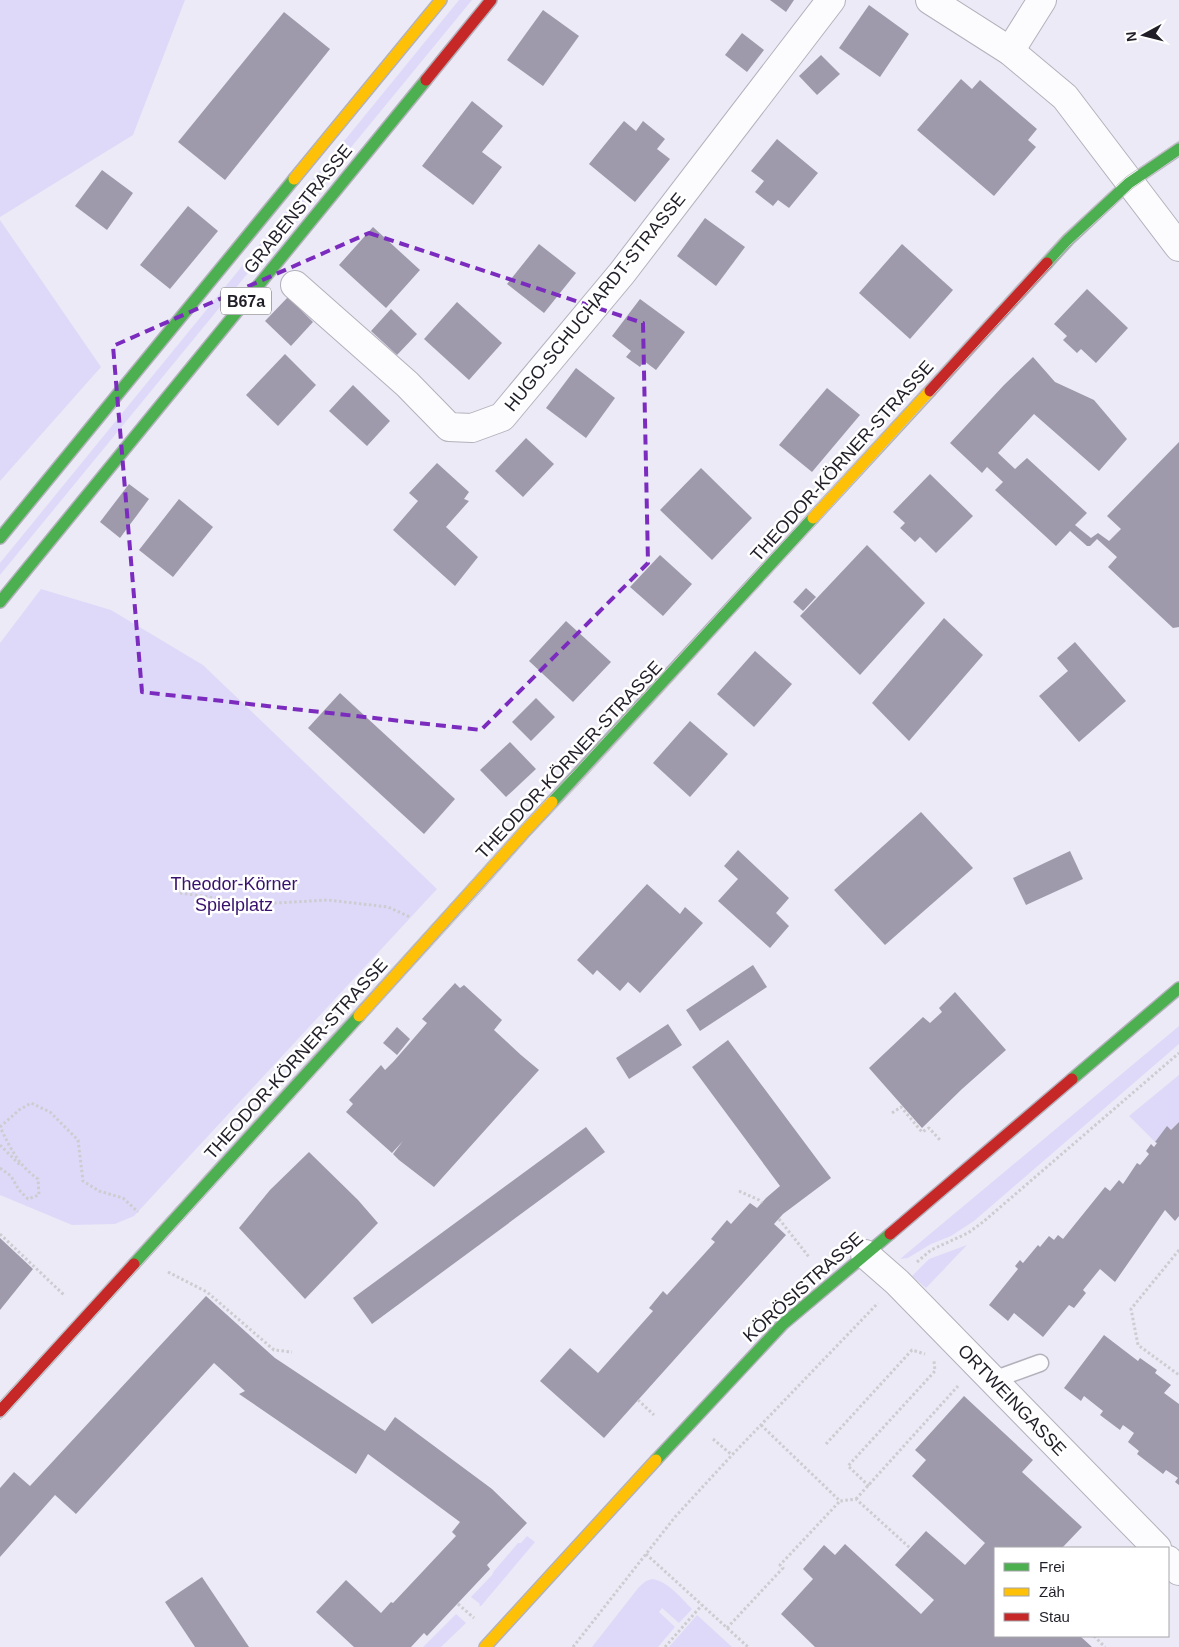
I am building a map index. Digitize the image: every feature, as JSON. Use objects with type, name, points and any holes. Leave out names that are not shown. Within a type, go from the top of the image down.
[{"type":"main road","name":"GRABENSTRASSE","points":[[0,538],[441,0]]},
{"type":"main road","name":"GRABENSTRASSE","points":[[0,602],[491,0]]},
{"type":"main road","name":"THEODOR-KÖRNER-STRASSE","points":[[0,1411],[525,831],[576,778],[1068,240],[1129,183],[1179,149]]},
{"type":"main road","name":"KÖRÖSISTRASSE","points":[[486,1647],[771,1334],[1179,988]]},
{"type":"street","name":"HUGO-SCHUCHARDT-STRASSE","points":[[295,285],[407,384],[449,427],[472,428],[502,417],[622,273],[831,0]]},
{"type":"street","points":[[930,0],[1010,51],[1064,97],[1179,247]]},
{"type":"street","points":[[1010,51],[1042,0]]},
{"type":"street","name":"ORTWEINGASSE","points":[[865,1254],[897,1282],[1156,1547]]},
{"type":"street","points":[[1169,1561],[1179,1571]]},
{"type":"lane","points":[[985,1372],[1040,1363]]},
{"type":"path","points":[[180,893],[259,904],[328,900],[388,907],[410,917],[414,922]]},
{"type":"path","points":[[573,1647],[676,1517],[909,1268],[931,1250],[968,1233],[983,1222],[1179,1053]]},
{"type":"path","points":[[25,1170],[9,1147],[0,1126],[31,1103],[50,1112],[78,1140],[83,1181],[99,1192],[123,1198],[138,1212]]},
{"type":"path","points":[[892,1113],[901,1107],[922,1132],[929,1128],[940,1140]]},
{"type":"path","points":[[0,1145],[38,1180],[39,1195],[28,1199],[19,1190],[11,1176],[0,1168]]},
{"type":"path","points":[[739,1191],[762,1203]]},
{"type":"path","points":[[779,1219],[808,1257]]},
{"type":"path","points":[[0,1234],[64,1295]]},
{"type":"path","points":[[1179,1250],[1131,1309],[1138,1345],[1179,1375]]},
{"type":"path","points":[[168,1272],[207,1292],[274,1350],[292,1352]]},
{"type":"path","points":[[826,1444],[912,1350],[933,1356],[935,1371],[848,1466],[869,1486]]},
{"type":"path","points":[[727,1628],[783,1568],[780,1565],[840,1501],[856,1499],[985,1372]]},
{"type":"path","points":[[638,1400],[654,1415]]},
{"type":"path","points":[[761,1425],[840,1501]]},
{"type":"path","points":[[713,1439],[732,1455]]},
{"type":"path","points":[[856,1499],[910,1548]]},
{"type":"path","points":[[646,1554],[748,1647]]},
{"type":"path","points":[[458,1604],[475,1618]]},
{"type":"path","points":[[665,1647],[702,1605]]},
{"type":"path","points":[[1095,1637],[1105,1647]]},
{"type":"highlighted area","points":[[369,233],[643,323],[648,563],[481,730],[142,692],[113,346]]},
{"type":"green space","points":[[0,0],[185,0],[133,135],[0,217]]},
{"type":"green space","points":[[459,0],[472,0],[0,575],[0,563]]},
{"type":"green space","points":[[0,220],[101,367],[0,481]]},
{"type":"green space","name":"Theodor-Körner Spielplatz","points":[[41,589],[111,610],[203,665],[437,889],[134,1216],[115,1224],[72,1225],[0,1195],[0,643]]},
{"type":"green space","points":[[1179,1026],[1179,1044],[974,1221],[951,1236],[931,1244],[908,1258],[900,1259]]},
{"type":"green space","points":[[1179,1075],[1179,1122],[1171,1130],[1167,1127],[1155,1142],[1129,1116]]},
{"type":"green space","points":[[967,1245],[926,1288],[912,1276],[929,1259]]},
{"type":"green space","points":[[527,1536],[535,1542],[481,1606],[479,1606],[480,1604],[471,1597],[518,1543],[521,1543]]},
{"type":"green space","points":[[652,1579],[669,1586],[692,1609],[679,1623],[662,1608],[659,1612],[675,1627],[658,1647],[592,1647],[639,1587]]},
{"type":"green space","points":[[456,1614],[466,1623],[441,1647],[423,1647]]},
{"type":"green space","points":[[697,1615],[732,1647],[669,1647]]},
{"type":"building","points":[[770,0],[794,0],[786,12]]},
{"type":"building","points":[[869,5],[909,34],[880,77],[839,48]]},
{"type":"building","points":[[543,10],[579,36],[543,86],[507,60]]},
{"type":"building","points":[[284,12],[330,49],[225,180],[178,142]]},
{"type":"building","points":[[742,33],[764,50],[747,72],[725,55]]},
{"type":"building","points":[[821,55],[840,74],[817,95],[799,76]]},
{"type":"building","points":[[961,79],[972,89],[980,80],[1037,129],[1028,140],[1036,147],[994,196],[917,130]]},
{"type":"building","points":[[472,101],[503,126],[482,152],[502,167],[473,205],[422,166]]},
{"type":"building","points":[[624,121],[636,131],[643,121],[665,139],[657,149],[670,159],[635,202],[589,164]]},
{"type":"building","points":[[777,139],[818,173],[789,208],[778,200],[773,206],[755,192],[764,181],[751,171]]},
{"type":"building","points":[[102,170],[133,193],[107,230],[75,206]]},
{"type":"building","points":[[188,206],[218,231],[170,289],[140,265]]},
{"type":"building","points":[[705,218],[745,247],[716,286],[677,256]]},
{"type":"building","points":[[373,227],[420,270],[386,308],[339,265]]},
{"type":"building","points":[[539,244],[576,273],[544,313],[507,284]]},
{"type":"building","points":[[902,244],[953,290],[910,339],[859,293]]},
{"type":"building","points":[[1087,289],[1128,328],[1096,363],[1081,349],[1077,353],[1063,340],[1067,336],[1054,324]]},
{"type":"building","points":[[288,297],[313,322],[291,346],[265,321]]},
{"type":"building","points":[[640,299],[685,332],[656,370],[644,361],[640,367],[626,357],[631,351],[612,336]]},
{"type":"building","points":[[457,302],[502,343],[469,380],[424,339]]},
{"type":"building","points":[[391,309],[417,334],[397,355],[371,331]]},
{"type":"building","points":[[285,354],[316,385],[278,426],[246,395]]},
{"type":"building","points":[[1033,357],[1055,382],[1094,400],[1127,439],[1099,471],[1034,414],[998,453],[1015,469],[1027,458],[1087,513],[1075,525],[1091,538],[1098,533],[1109,541],[1121,529],[1107,516],[1179,442],[1179,627],[1173,628],[1108,567],[1117,557],[1097,539],[1090,546],[1087,546],[1070,531],[1056,546],[995,490],[1003,482],[987,467],[982,473],[950,443]]},
{"type":"building","points":[[576,368],[615,398],[586,438],[546,408]]},
{"type":"building","points":[[353,385],[390,421],[367,446],[329,411]]},
{"type":"building","points":[[827,388],[860,415],[812,472],[779,445]]},
{"type":"building","points":[[526,438],[554,464],[523,497],[495,471]]},
{"type":"building","points":[[437,463],[469,492],[464,499],[469,501],[446,527],[478,557],[455,586],[393,530],[418,501],[409,493]]},
{"type":"building","points":[[701,468],[752,518],[712,560],[660,510]]},
{"type":"building","points":[[930,474],[973,516],[936,553],[920,537],[915,542],[900,528],[905,523],[893,512]]},
{"type":"building","points":[[129,484],[149,499],[120,538],[100,522]]},
{"type":"building","points":[[179,499],[213,527],[173,577],[139,550]]},
{"type":"building","points":[[867,545],[925,603],[860,675],[800,616]]},
{"type":"building","points":[[660,555],[692,584],[663,616],[630,587]]},
{"type":"building","points":[[806,588],[816,597],[803,611],[793,602]]},
{"type":"building","points":[[944,618],[983,655],[909,741],[872,703]]},
{"type":"building","points":[[566,621],[611,662],[573,702],[529,661]]},
{"type":"building","points":[[1075,642],[1126,701],[1079,742],[1039,696],[1068,671],[1057,658]]},
{"type":"building","points":[[755,651],[792,684],[754,727],[717,694]]},
{"type":"building","points":[[340,693],[455,799],[424,834],[308,728]]},
{"type":"building","points":[[536,698],[555,717],[531,741],[512,722]]},
{"type":"building","points":[[690,721],[728,754],[690,797],[653,763]]},
{"type":"building","points":[[510,742],[536,769],[506,797],[480,770]]},
{"type":"building","points":[[921,812],[973,868],[885,945],[834,890]]},
{"type":"building","points":[[738,850],[789,898],[776,913],[789,926],[770,948],[718,901],[738,879],[724,866]]},
{"type":"building","points":[[1070,851],[1083,879],[1026,905],[1013,878]]},
{"type":"building","points":[[647,884],[680,914],[685,907],[703,923],[640,993],[628,982],[620,991],[597,970],[593,975],[577,960]]},
{"type":"building","points":[[753,965],[767,987],[700,1031],[686,1010]]},
{"type":"building","points":[[455,983],[460,988],[464,985],[502,1020],[494,1030],[539,1070],[434,1187],[393,1154],[403,1141],[392,1153],[346,1112],[353,1104],[349,1100],[381,1065],[385,1070],[394,1061],[427,1023],[422,1019]]},
{"type":"building","points":[[955,992],[1006,1050],[922,1128],[869,1068],[923,1017],[930,1023],[942,1012],[939,1008]]},
{"type":"building","points":[[668,1024],[682,1045],[629,1079],[616,1058]]},
{"type":"building","points":[[397,1027],[410,1039],[397,1055],[383,1043]]},
{"type":"building","points":[[728,1040],[831,1178],[783,1214],[774,1224],[786,1235],[604,1438],[540,1381],[570,1348],[598,1373],[653,1311],[649,1308],[663,1291],[667,1295],[715,1242],[711,1239],[727,1220],[731,1224],[750,1203],[757,1208],[780,1186],[692,1067]]},
{"type":"building","points":[[1179,1122],[1179,1216],[1175,1221],[1165,1210],[1115,1282],[1100,1269],[1083,1290],[1086,1293],[1074,1308],[1069,1305],[1043,1337],[1014,1313],[1008,1321],[989,1305],[1018,1269],[1015,1266],[1020,1260],[1023,1263],[1038,1245],[1040,1247],[1049,1236],[1054,1240],[1058,1235],[1063,1239],[1105,1187],[1110,1191],[1119,1180],[1123,1184],[1137,1163],[1140,1165],[1149,1154],[1146,1151],[1151,1144],[1154,1147],[1157,1143],[1155,1142],[1167,1126],[1171,1130]]},
{"type":"building","points":[[586,1127],[605,1152],[372,1324],[353,1298]]},
{"type":"building","points":[[309,1152],[358,1200],[378,1223],[305,1299],[239,1228],[270,1190]]},
{"type":"building","points":[[0,1238],[33,1269],[0,1310]]},
{"type":"building","points":[[206,1296],[275,1358],[385,1431],[395,1417],[492,1489],[527,1523],[487,1565],[490,1569],[427,1636],[424,1633],[411,1647],[354,1647],[316,1612],[346,1580],[381,1613],[391,1602],[393,1603],[456,1536],[452,1532],[460,1522],[368,1454],[356,1474],[239,1394],[245,1391],[214,1363],[76,1514],[55,1495],[0,1557],[0,1488],[14,1472],[30,1486]]},
{"type":"building","points":[[1104,1335],[1138,1361],[1140,1358],[1157,1370],[1155,1373],[1171,1385],[1164,1393],[1179,1404],[1179,1485],[1175,1482],[1178,1478],[1166,1470],[1163,1474],[1137,1454],[1139,1451],[1128,1442],[1134,1433],[1123,1425],[1120,1430],[1100,1415],[1103,1411],[1084,1396],[1081,1401],[1064,1388]]},
{"type":"building","points":[[964,1396],[1033,1460],[1022,1472],[1082,1527],[1063,1547],[994,1547],[994,1637],[1081,1637],[1092,1647],[815,1647],[781,1614],[813,1579],[803,1569],[824,1545],[835,1555],[845,1544],[921,1614],[934,1600],[895,1565],[926,1531],[965,1565],[985,1543],[912,1476],[926,1460],[915,1450]]},
{"type":"building","points":[[202,1577],[249,1647],[195,1647],[165,1602]]},
{"type":"tram line","points":[[0,1402],[521,826],[572,773],[1063,235],[1126,177],[1179,141]]},
{"type":"tram line","points":[[0,1420],[1070,245],[1133,188],[1179,156]]},
{"type":"traffic: fast","points":[[0,602],[426,80]]},
{"type":"traffic: fast","points":[[1047,263],[1068,240],[1129,183],[1179,149]]},
{"type":"traffic: fast","points":[[0,538],[294,179]]},
{"type":"traffic: fast","points":[[552,802],[813,518]]},
{"type":"traffic: fast","points":[[1072,1079],[1179,988]]},
{"type":"traffic: fast","points":[[134,1264],[359,1016]]},
{"type":"traffic: fast","points":[[656,1460],[783,1324],[890,1234]]},
{"type":"traffic: slow","points":[[294,179],[441,0]]},
{"type":"traffic: slow","points":[[813,518],[930,391]]},
{"type":"traffic: slow","points":[[359,1016],[552,802]]},
{"type":"traffic: slow","points":[[485,1647],[656,1460]]},
{"type":"traffic: jam","points":[[426,80],[491,0]]},
{"type":"traffic: jam","points":[[930,391],[1047,263]]},
{"type":"traffic: jam","points":[[890,1234],[1072,1079]]},
{"type":"traffic: jam","points":[[0,1411],[134,1264]]}]
